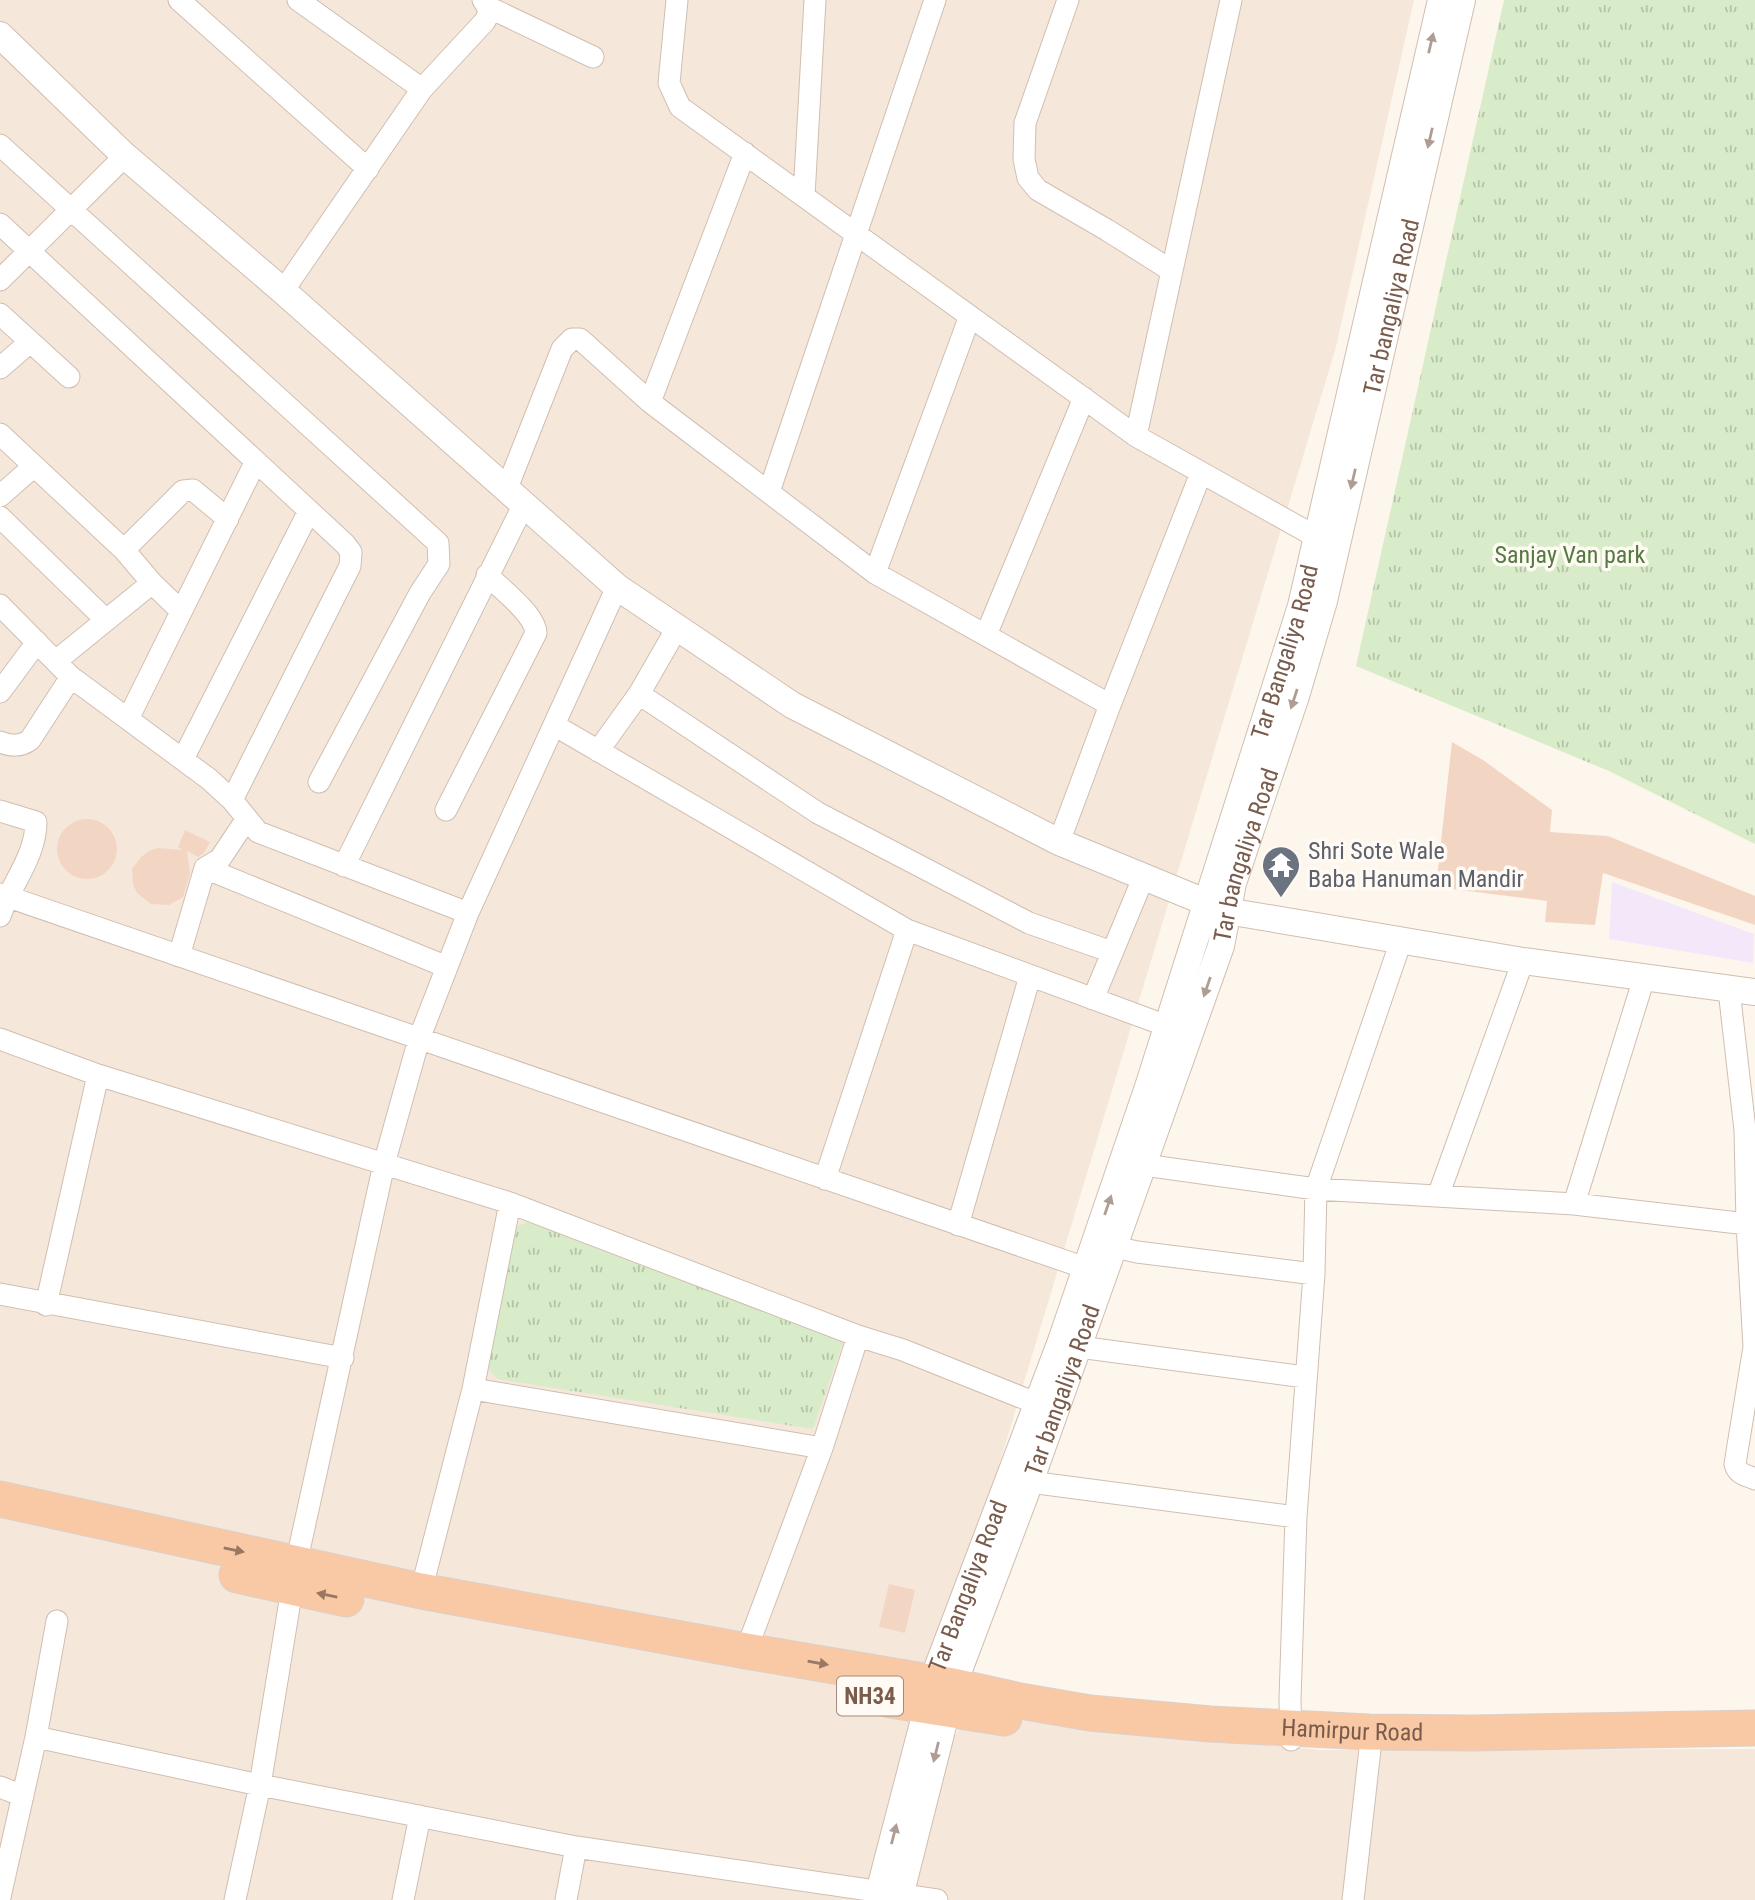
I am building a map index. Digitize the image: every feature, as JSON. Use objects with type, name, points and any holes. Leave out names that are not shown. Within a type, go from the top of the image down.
[{"type":"highway","name":"NH34","points":[[0,1499],[294,1576],[421,1591],[746,1651],[940,1696]]},
{"type":"highway","name":"NH34","points":[[0,1517],[294,1576],[1164,1736],[1755,1745]]},
{"type":"highway","name":"Hamirpur Road","points":[[1369,1741],[1473,1733],[1755,1728]]},
{"type":"street","points":[[179,0],[368,169]]},
{"type":"street","points":[[298,0],[422,89]]},
{"type":"street","points":[[677,0],[669,83],[680,107],[1136,436],[1328,543]]},
{"type":"street","points":[[804,196],[816,0]]},
{"type":"street","points":[[769,492],[935,0]]},
{"type":"street","points":[[1068,0],[1025,123],[1024,159],[1028,178],[1038,190],[1172,271]]},
{"type":"street","points":[[1136,436],[1231,0]]},
{"type":"street","points":[[1431,90],[1441,0]]},
{"type":"street","name":"Tar bangaliya Road","points":[[1328,543],[1431,90],[1462,0]]},
{"type":"street","points":[[283,292],[422,89],[485,21],[489,14],[486,4]]},
{"type":"street","points":[[486,4],[593,57]]},
{"type":"street","points":[[0,35],[125,156],[617,587],[792,705],[1059,842],[1217,906],[1523,961],[1742,991],[1750,1131],[1747,1224],[1755,1347],[1735,1464],[1736,1470],[1755,1479]]},
{"type":"street","points":[[0,145],[438,544],[439,564],[420,593],[319,782]]},
{"type":"street","points":[[650,402],[745,153]]},
{"type":"street","points":[[0,280],[125,156]]},
{"type":"street","points":[[0,224],[351,552],[352,560],[232,800]]},
{"type":"street","points":[[0,314],[69,377]]},
{"type":"street","points":[[875,573],[970,316]]},
{"type":"street","points":[[344,866],[487,575],[562,349],[572,339],[580,339],[650,402],[875,573],[1110,705]]},
{"type":"street","points":[[0,368],[30,342]]},
{"type":"street","points":[[986,635],[1084,398]]},
{"type":"street","points":[[0,434],[124,550],[181,611]]},
{"type":"street","points":[[128,719],[255,463]]},
{"type":"street","points":[[0,496],[33,467]]},
{"type":"street","points":[[1059,842],[1201,473]]},
{"type":"street","points":[[124,550],[183,491],[193,490],[229,519]]},
{"type":"street","points":[[183,759],[309,511]]},
{"type":"street","points":[[0,517],[106,620]]},
{"type":"street","name":"Tar Bangaliya Road","points":[[1105,1245],[1167,1026],[1217,906],[1301,606],[1328,543]]},
{"type":"street","points":[[446,810],[536,633],[536,625],[524,610],[487,575]]},
{"type":"street","points":[[56,661],[152,583]]},
{"type":"street","points":[[235,1900],[260,1785],[294,1576],[384,1164],[419,1039],[468,913],[617,587]]},
{"type":"street","points":[[0,605],[71,677],[209,779],[232,800],[258,832],[468,913]]},
{"type":"street","points":[[598,751],[639,694],[677,628]]},
{"type":"street","points":[[0,692],[37,642]]},
{"type":"street","points":[[0,742],[10,746],[23,745],[30,740],[71,677]]},
{"type":"street","points":[[639,694],[818,813],[1029,923],[1112,952]]},
{"type":"street","points":[[554,725],[907,930],[1167,1026]]},
{"type":"street","points":[[0,811],[36,822],[34,846],[2,902],[179,956],[1095,1272]]},
{"type":"street","points":[[179,956],[205,868],[220,859],[246,820]]},
{"type":"street","points":[[205,868],[447,967]]},
{"type":"street","points":[[1093,999],[1144,876]]},
{"type":"street","name":"Tar bangaliya Road","points":[[940,1696],[1030,1482],[1033,1445],[1079,1347],[1095,1272],[1105,1245],[1144,1165],[1221,946],[1217,906]]},
{"type":"street","points":[[825,1179],[907,930]]},
{"type":"street","points":[[1291,1737],[1296,1517],[1314,1274],[1316,1189],[1401,941]]},
{"type":"street","points":[[1438,1196],[1523,961]]},
{"type":"street","points":[[958,1225],[1030,976]]},
{"type":"street","points":[[1574,1204],[1644,978]]},
{"type":"street","points":[[0,1039],[98,1075],[510,1203],[858,1336],[903,1350],[1038,1404]]},
{"type":"street","points":[[46,1304],[98,1075]]},
{"type":"street","points":[[1144,1165],[1316,1189],[1574,1204],[1747,1224]]},
{"type":"street","points":[[421,1591],[474,1389],[510,1203]]},
{"type":"street","points":[[1105,1245],[1314,1274]]},
{"type":"street","name":"Tar Bangaliya Road","points":[[940,1696],[937,1666],[1033,1445],[1038,1404],[1095,1272]]},
{"type":"street","points":[[0,1294],[343,1358]]},
{"type":"street","points":[[746,1651],[822,1448],[858,1336]]},
{"type":"street","points":[[1079,1347],[1306,1377]]},
{"type":"street","points":[[474,1389],[822,1448]]},
{"type":"street","points":[[1030,1482],[1296,1517]]},
{"type":"street","points":[[0,1897],[36,1737],[57,1621]]},
{"type":"street","points":[[889,1897],[940,1696]]},
{"type":"street","points":[[36,1737],[260,1785],[576,1847],[889,1897],[937,1900]]},
{"type":"street","points":[[1353,1900],[1369,1741]]},
{"type":"street","points":[[0,1787],[23,1796]]},
{"type":"street","points":[[403,1900],[420,1816]]},
{"type":"street","points":[[566,1900],[576,1847]]},
{"type":"shaded area","points":[[0,0],[1414,0],[1336,347],[868,1900],[0,1900]]},
{"type":"shaded area","points":[[1612,882],[1754,934],[1753,963],[1609,939]]},
{"type":"shaded area","points":[[978,1716],[1321,1750],[1755,1749],[1755,1900],[906,1900],[941,1761],[960,1727]]},
{"type":"green space","name":"Sanjay Van park","points":[[1504,0],[1755,0],[1755,844],[1609,771],[1356,666]]},
{"type":"green space","points":[[528,1222],[845,1336],[813,1429],[497,1379],[490,1371],[488,1361],[514,1233],[518,1226]]},
{"type":"building","points":[[1452,742],[1483,760],[1552,810],[1550,832],[1608,836],[1755,896],[1755,925],[1603,873],[1595,925],[1545,922],[1547,901],[1436,887]]},
{"type":"building","points":[[81,819],[93,819],[112,832],[117,849],[115,861],[104,874],[93,879],[81,879],[62,866],[57,855],[57,843],[70,824]]},
{"type":"building","points":[[185,830],[210,842],[204,853],[198,857],[187,851],[190,874],[183,897],[169,905],[151,904],[137,893],[132,869],[149,851],[158,848],[183,850],[178,847]]},
{"type":"building","points":[[889,1584],[915,1590],[905,1633],[879,1627]]},
{"type":"place","name":"Shri Sote Wale Baba Hanuman Mandir","points":[[1281,899]]}]
